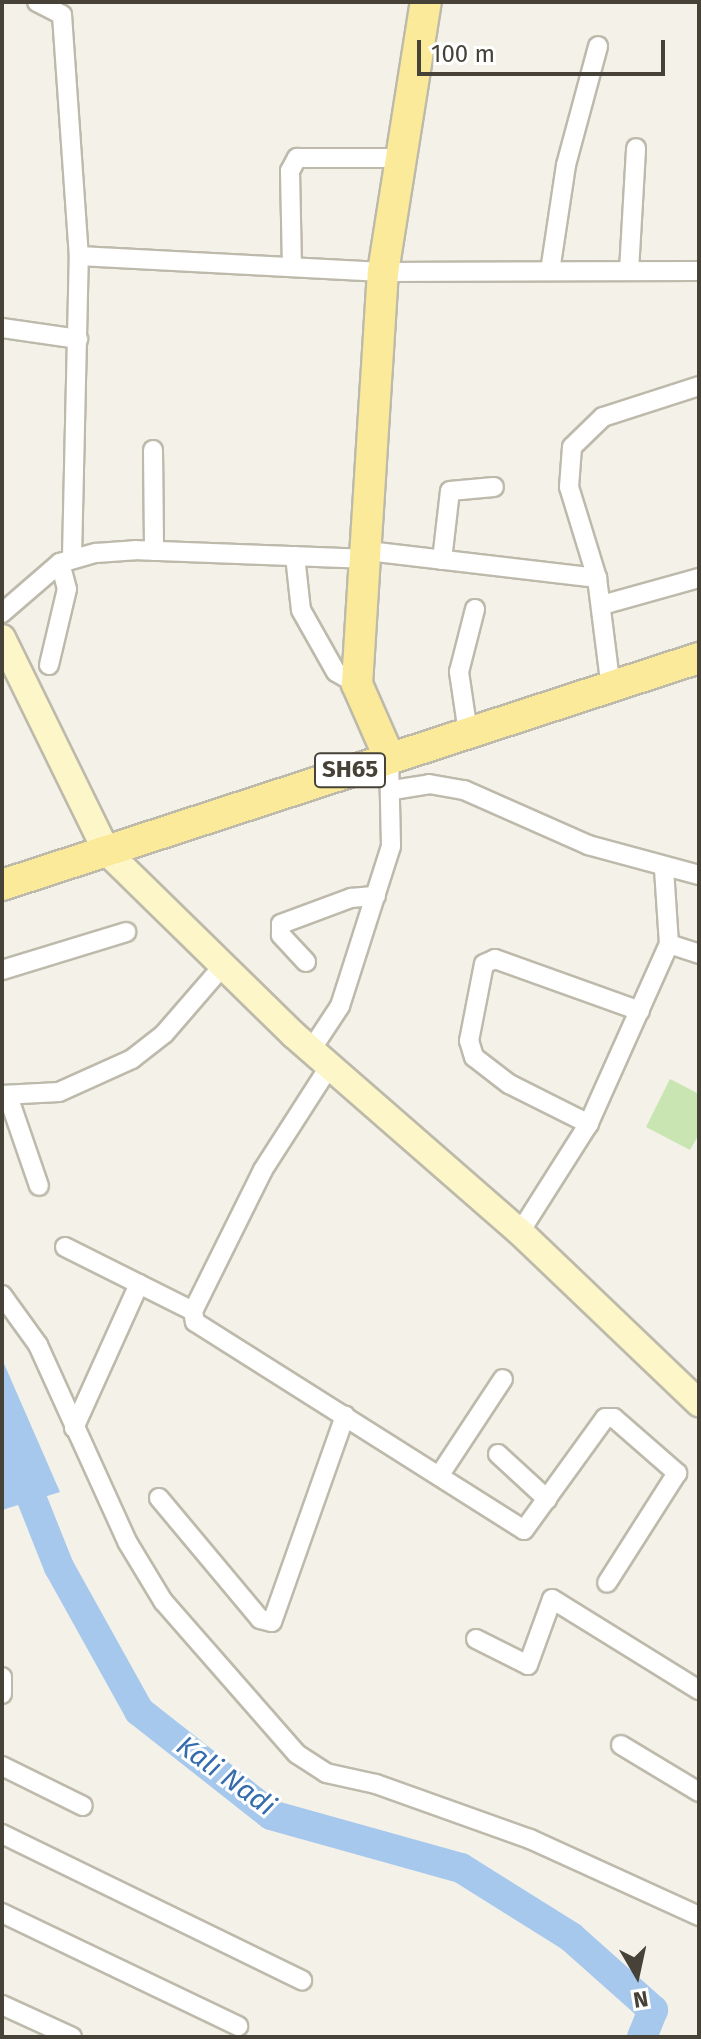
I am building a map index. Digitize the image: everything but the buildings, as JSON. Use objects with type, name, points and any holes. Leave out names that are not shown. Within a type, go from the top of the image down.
[{"type":"main road","points":[[386,751],[357,684],[368,555],[383,272],[426,2]]},
{"type":"main road","name":"SH65","points":[[386,751],[466,719],[699,644]]},
{"type":"main road","name":"SH65","points":[[2,885],[103,846],[386,751],[699,658]]},
{"type":"main road","name":"SH65","points":[[2,869],[103,846]]},
{"type":"street","points":[[37,2],[58,11],[63,21],[62,60],[79,256],[67,589],[49,665]]},
{"type":"street","points":[[550,271],[566,165],[598,46]]},
{"type":"street","points":[[629,271],[636,148]]},
{"type":"street","points":[[292,267],[290,171],[297,158],[401,158]]},
{"type":"street","points":[[79,256],[383,272],[699,271]]},
{"type":"street","points":[[2,328],[78,339]]},
{"type":"street","points":[[609,673],[597,578],[569,487],[572,447],[603,417],[699,386]]},
{"type":"street","points":[[153,450],[154,551]]},
{"type":"street","points":[[442,560],[450,491],[494,487]]},
{"type":"street","points":[[2,613],[66,560],[154,551],[368,555],[442,560],[597,578]]},
{"type":"street","points":[[295,556],[301,610],[336,672],[357,684]]},
{"type":"street","points":[[602,605],[699,578]]},
{"type":"street","points":[[466,719],[459,672],[475,609]]},
{"type":"street","points":[[2,638],[103,846],[222,967],[320,1058],[520,1232],[699,1403]]},
{"type":"street","points":[[193,1311],[320,1058],[340,1006],[391,846],[393,790],[386,751]]},
{"type":"street","points":[[393,790],[429,784],[464,790],[588,845],[664,869],[699,875]]},
{"type":"street","points":[[520,1232],[589,1124],[669,944],[664,869]]},
{"type":"street","points":[[306,962],[281,935],[281,924],[351,898],[376,896]]},
{"type":"street","points":[[2,970],[126,932]]},
{"type":"street","points":[[669,944],[699,954]]},
{"type":"street","points":[[589,1124],[509,1084],[474,1057],[469,1041],[484,964],[495,959],[640,1011]]},
{"type":"street","points":[[39,1186],[5,1096],[59,1092],[132,1059],[164,1034],[222,967]]},
{"type":"street","points":[[65,1247],[193,1311],[199,1326],[524,1530],[607,1415],[675,1468],[674,1481],[607,1583]]},
{"type":"street","points":[[74,1428],[139,1284]]},
{"type":"street","points":[[2,1295],[38,1345],[128,1543],[163,1601],[312,1767],[376,1784],[530,1839],[699,1916]]},
{"type":"street","points":[[439,1476],[503,1379]]},
{"type":"street","points":[[159,1498],[260,1619],[272,1622],[345,1416]]},
{"type":"street","points":[[498,1454],[547,1499]]},
{"type":"street","points":[[476,1639],[528,1665],[552,1599],[699,1690]]},
{"type":"street","points":[[2,1677],[2,1694]]},
{"type":"street","points":[[621,1745],[699,1792]]},
{"type":"street","points":[[2,1766],[83,1806]]},
{"type":"street","points":[[2,1834],[302,1980]]},
{"type":"street","points":[[2,1913],[238,2026]]},
{"type":"street","points":[[2,2005],[72,2037]]},
{"type":"green space","points":[[670,1079],[699,1094],[699,1134],[690,1150],[646,1127]]},
{"type":"water","points":[[2,1359],[60,1492],[2,1510]]},
{"type":"waterway","name":"Kali Nadi","points":[[2,1424],[59,1567],[139,1711],[271,1815],[461,1868],[571,1937],[653,2010],[642,2037]]}]
